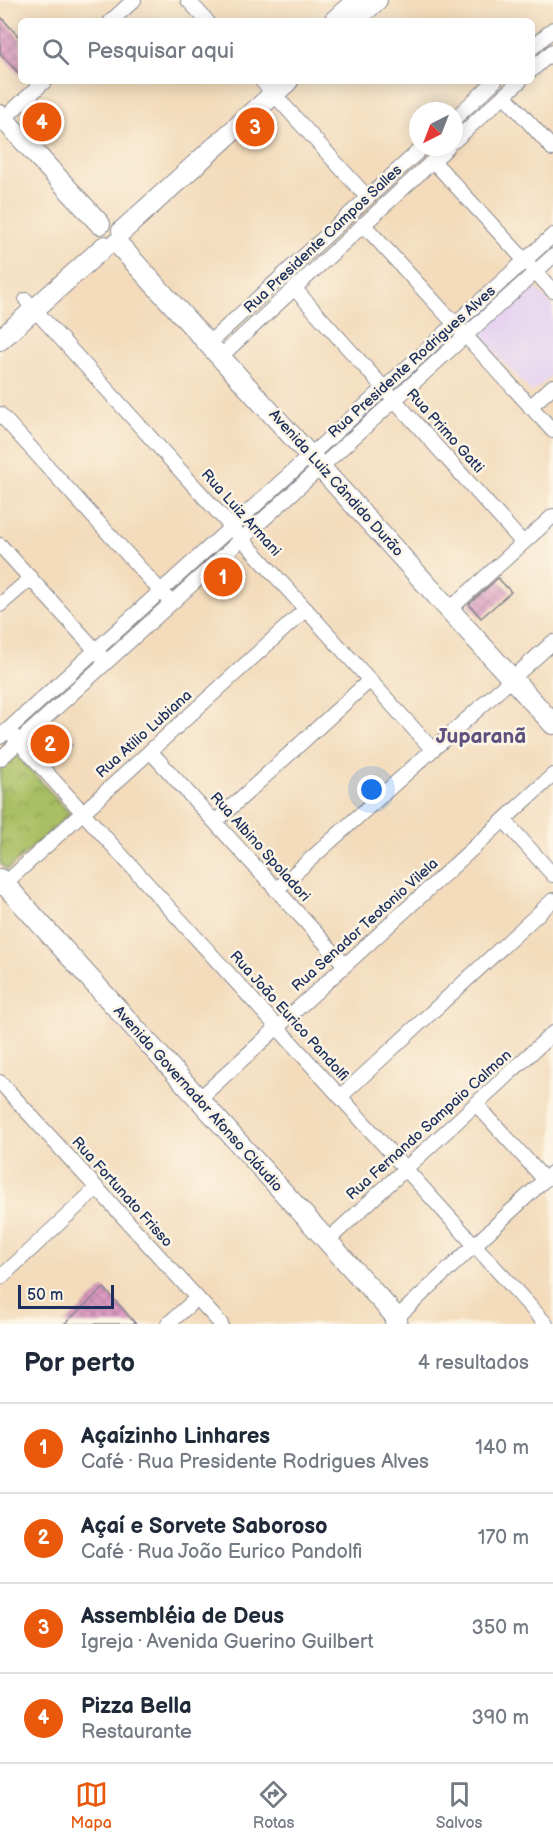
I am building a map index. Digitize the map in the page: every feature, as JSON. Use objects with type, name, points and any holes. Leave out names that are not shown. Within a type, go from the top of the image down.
[{"type":"street","points":[[114,18],[134,0]]},
{"type":"street","points":[[188,0],[204,18]]},
{"type":"street","points":[[337,18],[357,0]]},
{"type":"street","points":[[357,18],[377,0]]},
{"type":"street","points":[[535,45],[553,29]]},
{"type":"street","points":[[535,67],[553,51]]},
{"type":"street","points":[[1,119],[42,84]]},
{"type":"street","points":[[0,340],[30,304],[271,84],[368,197]]},
{"type":"street","points":[[463,111],[492,84]]},
{"type":"street","points":[[463,133],[517,84]]},
{"type":"street","points":[[504,95],[553,148]]},
{"type":"street","name":"Avenida Luiz Cândido Durão","points":[[1,119],[215,350],[553,724]]},
{"type":"street","name":"Rua Presidente Campos Salles","points":[[215,350],[368,197],[413,156]]},
{"type":"street","name":"Rua Presidente Campos Salles","points":[[215,350],[294,288],[438,156]]},
{"type":"street","points":[[433,161],[553,291]]},
{"type":"street","points":[[363,224],[553,431]]},
{"type":"street","name":"Rua Presidente Rodrigues Alves","points":[[0,759],[242,539],[384,388],[553,235]]},
{"type":"street","name":"Rua Presidente Rodrigues Alves","points":[[4,734],[232,526],[394,400],[553,256]]},
{"type":"street","name":"Rua Primo Gatti","points":[[294,288],[523,543]]},
{"type":"street","points":[[0,323],[30,304]]},
{"type":"street","name":"Rua Luiz Armani","points":[[30,304],[432,748]]},
{"type":"street","points":[[531,407],[553,386]]},
{"type":"street","points":[[0,414],[171,603]]},
{"type":"street","points":[[450,609],[553,516]]},
{"type":"street","points":[[0,545],[106,662]]},
{"type":"street","points":[[0,605],[31,578]]},
{"type":"street","name":"Rua Atilio Lubiana","points":[[1,884],[306,609]]},
{"type":"street","points":[[276,890],[553,642]]},
{"type":"street","points":[[215,822],[370,680]]},
{"type":"street","name":"Rua João Eurico Pandolfi","points":[[4,734],[19,742],[546,1324]]},
{"type":"street","name":"Rua Albino Spoladori","points":[[150,751],[345,965]]},
{"type":"street","name":"Rua Senador Teotonio Vilela","points":[[199,1099],[553,775]]},
{"type":"street","points":[[504,820],[553,875]]},
{"type":"street","name":"Avenida Governador Afonso Cláudio","points":[[1,884],[327,1241],[394,1321]]},
{"type":"street","points":[[340,1097],[553,900]]},
{"type":"street","name":"Rua Fernando Sampaio Calmon","points":[[327,1241],[476,1104],[552,1038]]},
{"type":"street","name":"Rua Fortunato Frisso","points":[[0,1082],[221,1324]]},
{"type":"street","points":[[394,1321],[549,1176],[476,1104]]},
{"type":"street","points":[[0,1278],[97,1188]]},
{"type":"street","points":[[168,1324],[197,1298]]},
{"type":"shaded area","points":[[533,285],[553,306],[553,374],[532,393],[478,336]]},
{"type":"green space","points":[[16,754],[70,814],[7,870],[0,863],[0,768]]},
{"type":"building","points":[[0,16],[18,36],[18,73],[0,53]]},
{"type":"building","points":[[46,105],[59,119],[38,138],[25,124]]},
{"type":"building","points":[[498,578],[511,592],[481,618],[469,604]]},
{"type":"building","points":[[52,724],[72,745],[51,764],[31,743]]},
{"type":"building","points":[[104,1288],[136,1324],[64,1324],[83,1307]]},
{"type":"place","name":"Pizza Bella","points":[[42,122]]},
{"type":"place","name":"Assembléia de Deus","points":[[255,127]]},
{"type":"place","name":"Açaízinho Linhares","points":[[223,577]]},
{"type":"place","name":"Açaí e Sorvete Saboroso","points":[[50,744]]},
{"type":"district","name":"Juparanã","points":[[481,736]]}]
